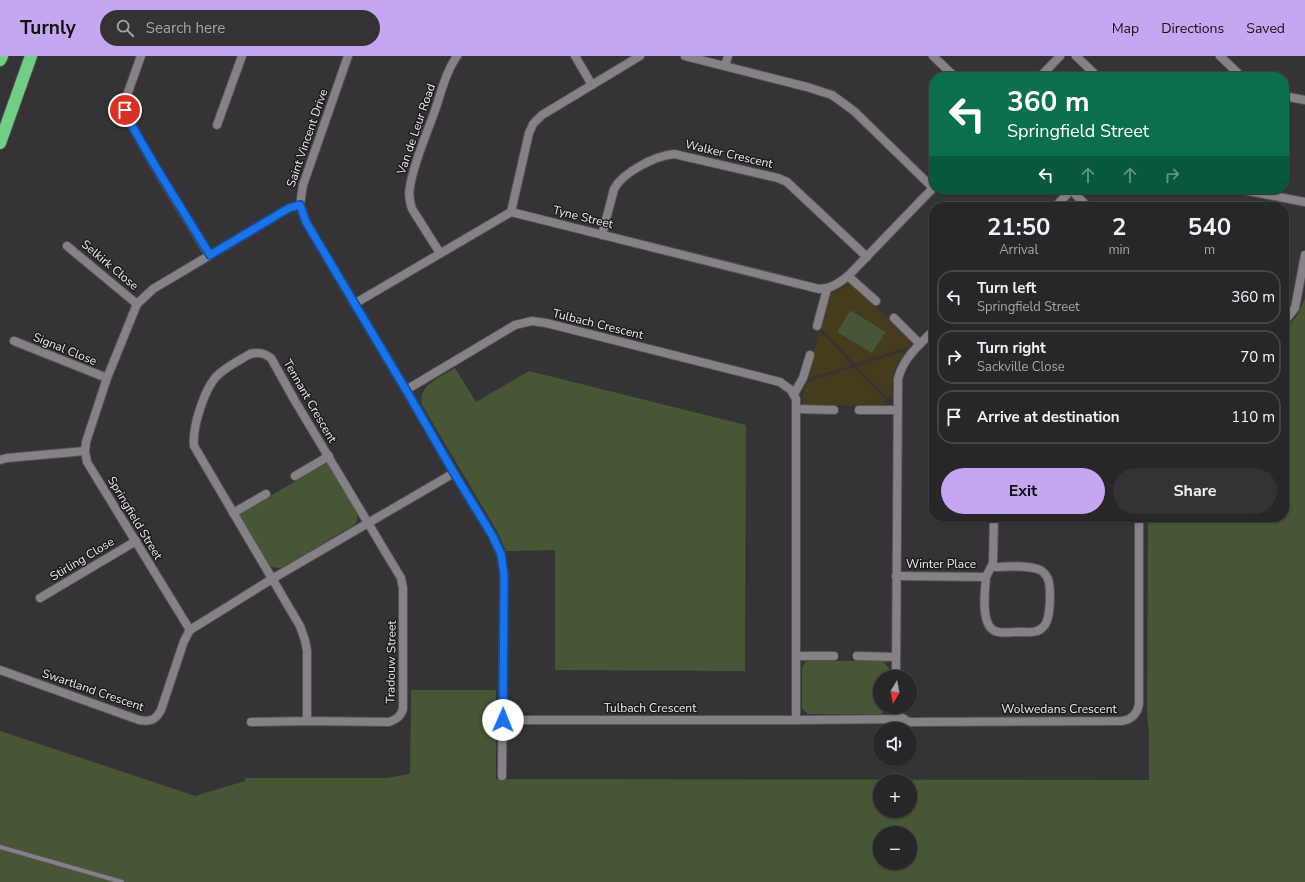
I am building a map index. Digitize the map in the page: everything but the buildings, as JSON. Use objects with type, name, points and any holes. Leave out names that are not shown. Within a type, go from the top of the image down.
[{"type":"highway","points":[[0,60],[2,56]]},
{"type":"highway","points":[[0,143],[31,56]]},
{"type":"street","points":[[140,56],[127,95],[125,110],[131,124],[154,164],[210,255]]},
{"type":"street","points":[[217,125],[242,56]]},
{"type":"street","name":"Saint Vincent Drive","points":[[348,56],[302,185],[300,205],[306,222],[492,535],[501,554],[504,575],[502,776]]},
{"type":"street","name":"Van de Leur Road","points":[[440,253],[412,209],[409,188],[444,84],[457,56]]},
{"type":"street","points":[[575,56],[592,85]]},
{"type":"street","points":[[354,304],[511,212],[529,133],[533,124],[542,115],[640,56]]},
{"type":"street","points":[[685,56],[807,87],[832,95],[854,111],[929,182]]},
{"type":"street","points":[[725,66],[728,56]]},
{"type":"street","points":[[933,56],[950,72]]},
{"type":"street","points":[[1045,72],[1060,56]]},
{"type":"street","points":[[1076,56],[1093,72]]},
{"type":"street","points":[[1220,56],[1237,72]]},
{"type":"street","points":[[1289,97],[1305,100]]},
{"type":"street","name":"Walker Crescent","points":[[602,235],[614,189],[618,182],[624,176],[657,157],[674,154],[778,178],[787,182],[867,256]]},
{"type":"street","points":[[817,326],[827,289],[835,286],[848,276],[929,192]]},
{"type":"street","points":[[1060,202],[1068,194]]},
{"type":"street","points":[[1076,194],[1083,202]]},
{"type":"street","points":[[1264,194],[1305,202]]},
{"type":"street","points":[[0,460],[7,458],[85,451],[89,433],[108,378],[137,304],[153,289],[289,208],[300,205]]},
{"type":"street","name":"Tyne Street","points":[[511,212],[819,289],[827,289]]},
{"type":"street","name":"Selkirk Close","points":[[67,246],[137,304]]},
{"type":"street","points":[[1289,316],[1295,308],[1305,255]]},
{"type":"street","points":[[848,276],[876,301]]},
{"type":"street","points":[[894,318],[920,344]]},
{"type":"street","name":"Tulbach Crescent","points":[[406,390],[514,325],[532,322],[546,323],[780,382],[788,386],[794,394]]},
{"type":"street","points":[[896,670],[897,391],[900,370],[904,361],[929,335]]},
{"type":"street","name":"Signal Close","points":[[14,341],[108,378]]},
{"type":"street","name":"Tennant Crescent","points":[[272,579],[196,452],[194,446],[193,431],[206,391],[219,374],[250,354],[261,353],[271,358],[369,523]]},
{"type":"street","points":[[796,720],[797,409],[794,394],[804,378],[810,354]]},
{"type":"street","points":[[797,409],[834,410]]},
{"type":"street","points":[[859,410],[897,410]]},
{"type":"street","name":"Springfield Street","points":[[85,451],[88,462],[190,630]]},
{"type":"street","name":"Tennant Crescent","points":[[295,476],[329,456]]},
{"type":"street","points":[[190,630],[272,579],[454,473]]},
{"type":"street","points":[[233,513],[266,494]]},
{"type":"street","name":"Winter Place","points":[[992,567],[1030,568],[1044,572],[1049,585],[1048,620],[1044,627],[1035,632],[1001,632],[994,631],[986,622],[986,576],[992,567],[994,560],[994,522]]},
{"type":"street","name":"Wolwedans Crescent","points":[[830,719],[904,719],[911,722],[1128,720],[1138,710],[1139,704],[1139,522]]},
{"type":"street","name":"Tradouw Street","points":[[251,722],[389,722],[396,720],[400,716],[403,709],[403,588],[401,578],[369,523]]},
{"type":"street","name":"Stirling Close","points":[[40,598],[136,541]]},
{"type":"street","name":"Winter Place","points":[[896,576],[986,576]]},
{"type":"street","points":[[272,579],[300,626],[305,640],[307,651],[307,721]]},
{"type":"street","name":"Swartland Crescent","points":[[0,670],[139,720],[151,721],[161,710],[184,641],[190,630]]},
{"type":"street","points":[[796,656],[834,656]]},
{"type":"street","points":[[857,656],[896,657]]},
{"type":"street","points":[[898,714],[904,719]]},
{"type":"street","name":"Tulbach Crescent","points":[[503,720],[830,719]]},
{"type":"lane","points":[[0,847],[122,882]]},
{"type":"green space","points":[[1305,298],[1305,882],[0,882],[0,731],[195,796],[245,781],[245,778],[387,778],[410,774],[411,690],[496,690],[496,779],[873,780],[873,818],[917,818],[917,780],[1149,780],[1149,733],[1147,714],[1148,522],[1289,522],[1289,325],[1298,314]]},
{"type":"green space","points":[[850,310],[886,332],[872,354],[837,332]]},
{"type":"green space","points":[[455,368],[476,402],[529,371],[746,425],[745,671],[555,670],[555,550],[506,551],[497,531],[422,405],[421,398],[423,392],[431,382]]},
{"type":"green space","points":[[327,463],[357,513],[356,523],[283,567],[271,567],[239,514]]},
{"type":"green space","points":[[806,661],[883,661],[889,670],[873,670],[873,714],[808,714],[802,708],[802,668]]},
{"type":"sand","points":[[850,283],[853,284],[911,341],[911,346],[855,364],[820,327],[828,298],[831,294]],"holes":[[[850,310],[886,332],[872,353],[837,332]]]},
{"type":"sand","points":[[819,333],[824,334],[852,365],[814,377],[810,376],[808,374]]},
{"type":"sand","points":[[899,353],[904,354],[895,369],[892,386],[892,398],[886,397],[857,366]]},
{"type":"sand","points":[[854,367],[884,399],[884,406],[803,405],[802,399],[806,383]]},
{"type":"route","points":[[125,110],[131,124],[154,164],[210,255],[289,208],[300,205],[302,215],[306,222],[492,535],[501,554],[504,575],[503,720]]}]
